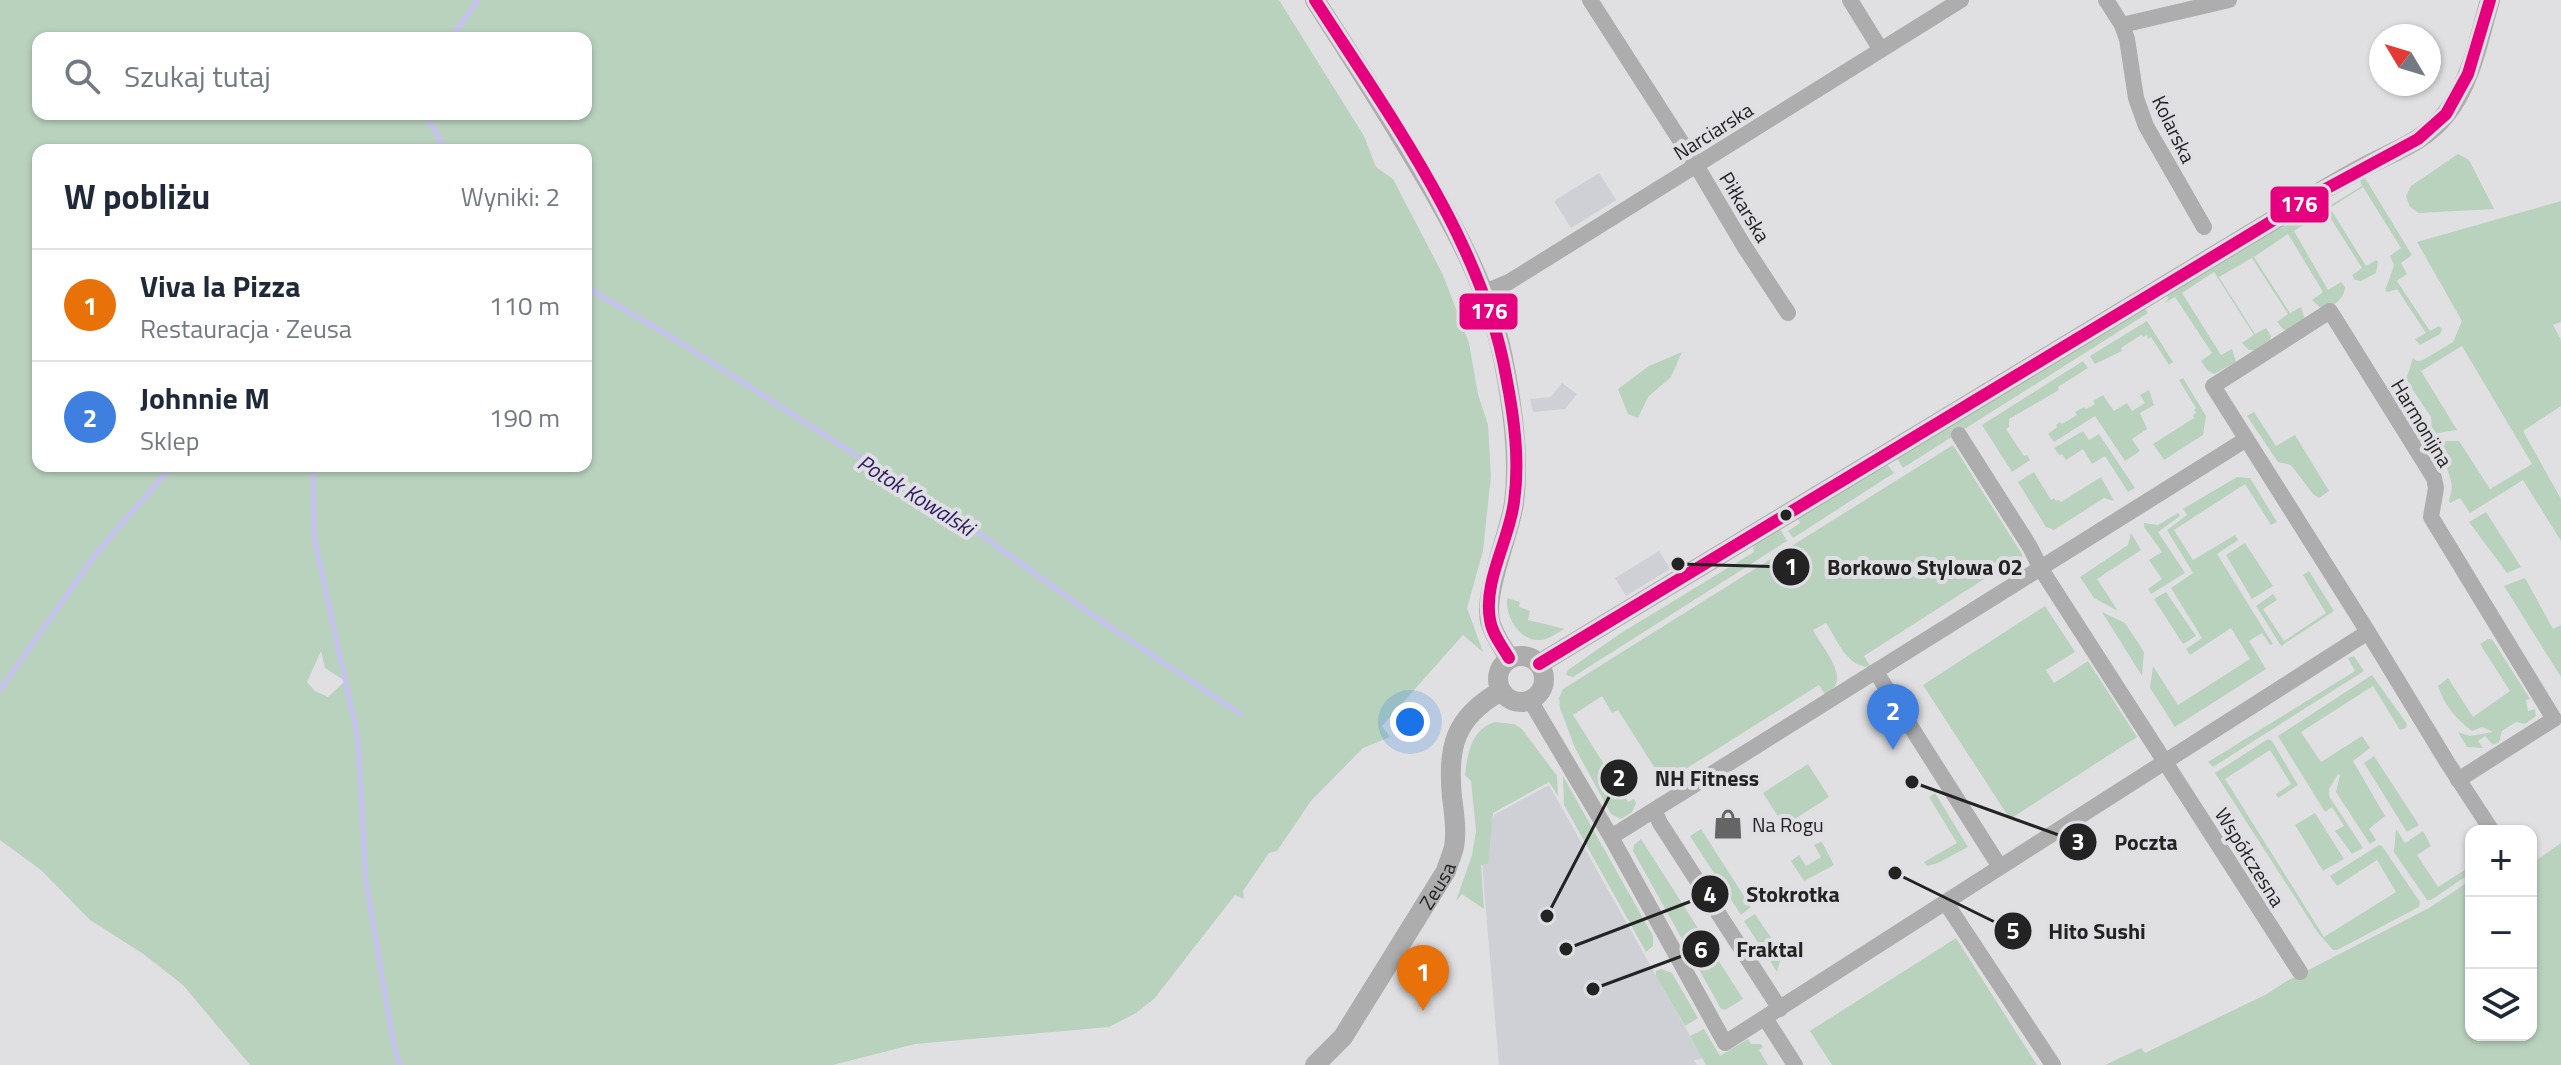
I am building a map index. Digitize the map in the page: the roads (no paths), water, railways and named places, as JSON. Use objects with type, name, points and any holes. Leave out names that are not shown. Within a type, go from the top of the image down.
[{"type":"street","points":[[1315,0],[1392,120],[1447,214],[1485,292],[1502,356],[1516,467],[1514,502],[1488,610],[1490,624],[1509,658]]},
{"type":"street","name":"Piłkarska","points":[[1590,0],[1788,313]]},
{"type":"street","points":[[1850,0],[1881,50]]},
{"type":"street","name":"Narciarska","points":[[1485,292],[1509,282],[1961,0]]},
{"type":"street","name":"Kolarska","points":[[2106,0],[2127,39],[2140,112],[2204,227]]},
{"type":"street","points":[[2122,25],[2229,0]]},
{"type":"street","points":[[1539,664],[2260,228],[2364,167],[2410,146],[2430,132],[2459,93],[2490,0]]},
{"type":"street","name":"Harmonijna","points":[[2245,440],[2213,386],[2330,311],[2434,478],[2436,488],[2431,517],[2554,719],[2458,780]]},
{"type":"street","name":"Współczesna","points":[[1959,435],[2041,569],[2300,972]]},
{"type":"street","points":[[1611,837],[2245,440],[2488,825]]},
{"type":"street","points":[[1530,700],[1611,837],[1725,1043],[2368,632]]},
{"type":"street","points":[[1525,655],[1539,664],[1544,674],[1544,684],[1539,694],[1530,700],[1514,701],[1501,691],[1498,673],[1509,658],[1525,655]]},
{"type":"street","points":[[1876,672],[2000,867]]},
{"type":"street","name":"Zeusa","points":[[1315,1065],[1343,1037],[1446,871],[1454,847],[1451,748],[1462,724],[1478,707],[1501,691]]},
{"type":"street","points":[[1655,812],[1772,1014],[1795,1065]]},
{"type":"street","points":[[1946,903],[2053,1065]]},
{"type":"waterway","name":"Potok Kowalski","points":[[455,32],[478,0]]},
{"type":"waterway","name":"Potok Kowalski","points":[[429,120],[442,144]]},
{"type":"waterway","name":"Potok Kowalski","points":[[592,291],[675,339],[987,539],[1091,614],[1240,714]]},
{"type":"waterway","points":[[0,690],[95,555],[167,472]]},
{"type":"waterway","points":[[313,472],[314,537],[358,739],[366,882],[393,1041],[400,1065]]},
{"type":"place","name":"Borkowo Stylowa 02","points":[[1678,564]]},
{"type":"place","name":"Johnnie M","points":[[1893,750]]},
{"type":"place","name":"Poczta","points":[[1912,782]]},
{"type":"place","name":"Na Rogu","points":[[1728,824]]},
{"type":"place","name":"Hito Sushi","points":[[1895,873]]},
{"type":"place","name":"NH Fitness","points":[[1547,916]]},
{"type":"place","name":"Stokrotka","points":[[1566,949]]},
{"type":"place","name":"Fraktal","points":[[1593,989]]},
{"type":"place","name":"Viva la Pizza","points":[[1423,1011]]}]
